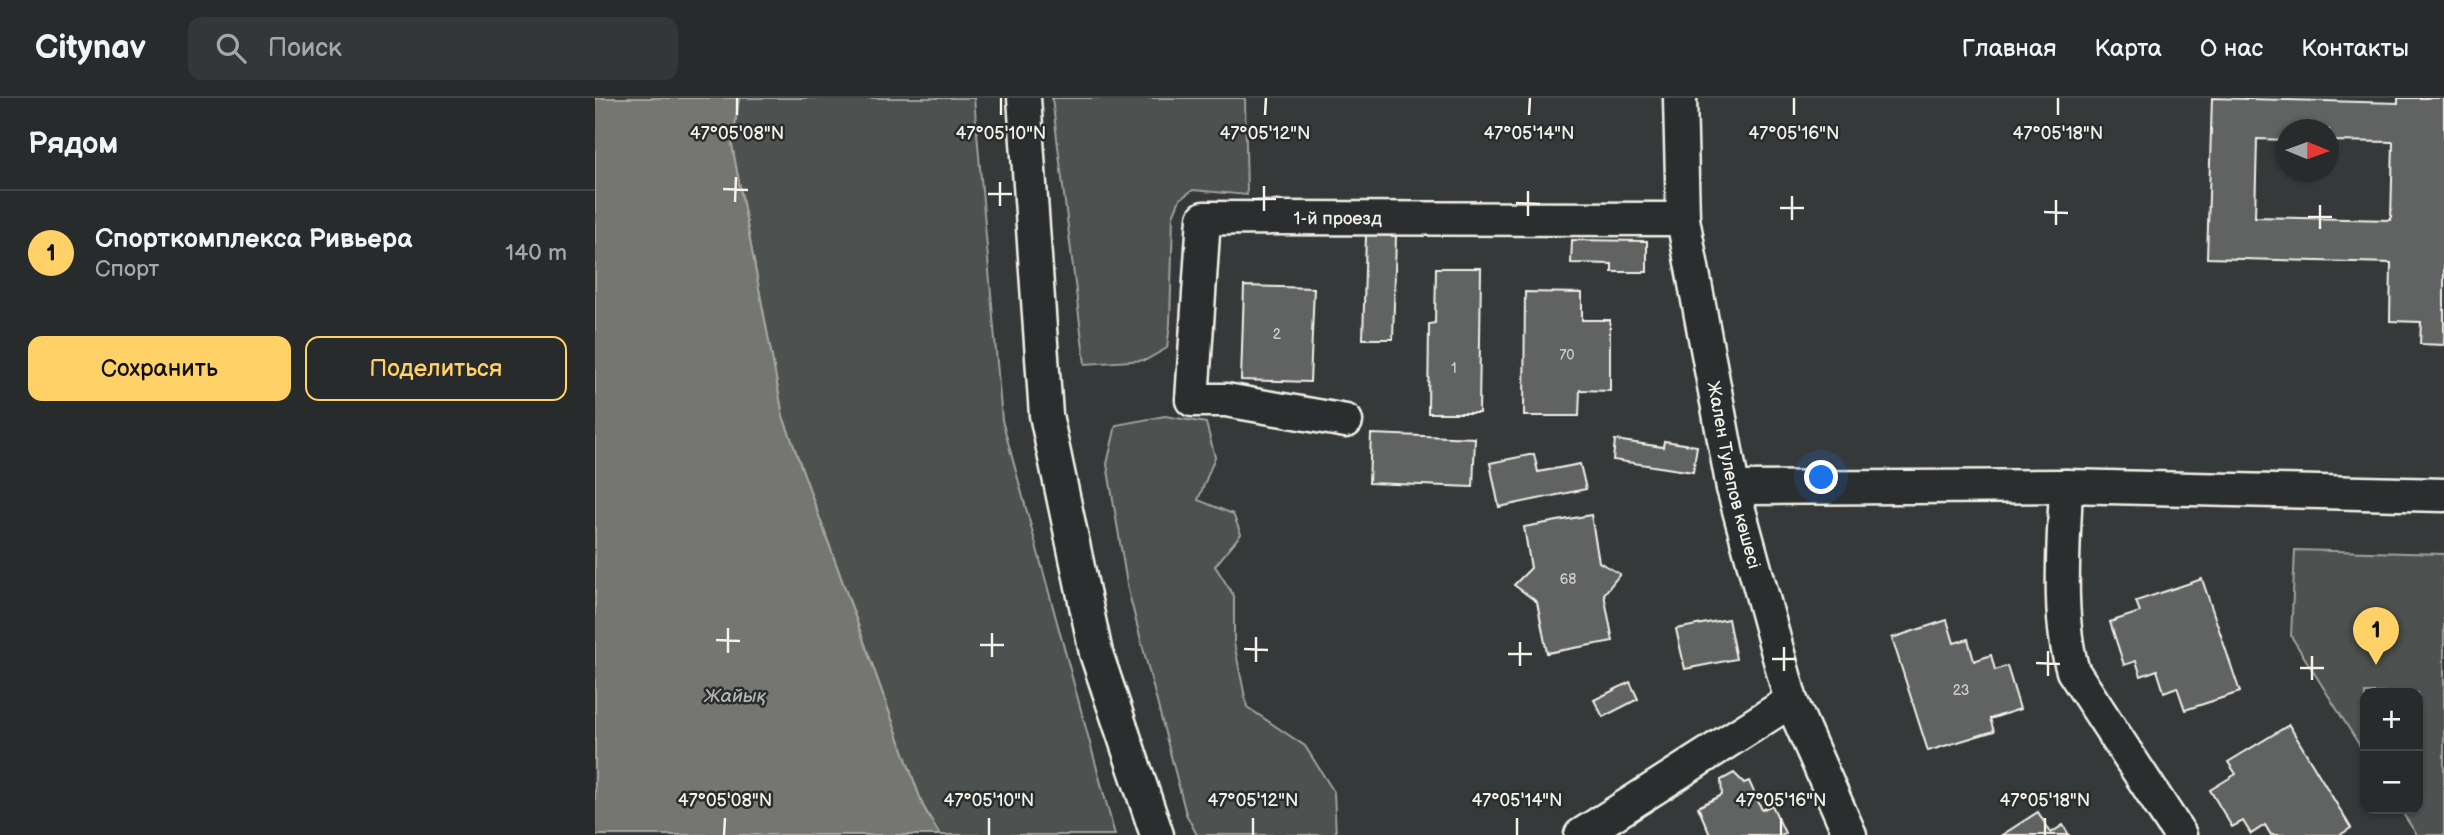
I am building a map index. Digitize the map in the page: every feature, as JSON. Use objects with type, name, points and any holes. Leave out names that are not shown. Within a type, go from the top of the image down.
[{"type":"street","points":[[1024,98],[1046,415],[1096,653],[1157,835]]},
{"type":"street","name":"Жален Тулепов көшесі","points":[[1681,98],[1682,219],[1733,488],[1791,701],[1850,835]]},
{"type":"street","name":"1-й проезд","points":[[1346,421],[1226,400],[1192,400],[1204,218],[1682,219]]},
{"type":"street","points":[[1733,488],[2066,486],[2444,495]]},
{"type":"street","points":[[2066,486],[2063,562],[2066,650],[2073,671],[2180,835]]},
{"type":"street","points":[[1581,835],[1791,701]]},
{"type":"shaded area","points":[[739,98],[974,98],[1002,420],[1115,835],[940,835],[923,806],[783,416],[732,145]]},
{"type":"shaded area","points":[[1052,98],[1245,98],[1247,195],[1193,190],[1180,199],[1173,216],[1167,348],[1146,360],[1085,364]]},
{"type":"shaded area","points":[[1165,416],[1206,423],[1215,457],[1198,500],[1233,514],[1241,534],[1215,566],[1234,596],[1234,643],[1247,707],[1305,746],[1334,792],[1336,835],[1197,835],[1186,814],[1128,590],[1107,464],[1116,425]]},
{"type":"shaded area","points":[[2295,550],[2444,554],[2444,835],[2417,835],[2403,814],[2423,814],[2423,688],[2360,688],[2360,746],[2291,636]]},
{"type":"water","name":"Жайық","points":[[595,98],[739,98],[732,145],[783,416],[923,806],[940,835],[595,835]]},
{"type":"building","points":[[2212,98],[2398,103],[2398,98],[2444,98],[2444,345],[2420,344],[2421,322],[2390,321],[2391,263],[2207,258]]},
{"type":"building","points":[[1366,235],[1396,236],[1393,339],[1363,339]]},
{"type":"building","points":[[1572,240],[1647,241],[1647,272],[1612,272],[1612,264],[1571,263]]},
{"type":"building","points":[[1436,268],[1481,268],[1479,413],[1428,413],[1429,324],[1435,323]]},
{"type":"building","points":[[1244,286],[1314,288],[1310,382],[1241,380]]},
{"type":"building","points":[[1525,292],[1582,293],[1582,320],[1610,320],[1610,391],[1580,390],[1579,416],[1524,416]]},
{"type":"building","points":[[1371,434],[1475,438],[1473,487],[1369,483]]},
{"type":"building","points":[[1615,440],[1663,447],[1664,441],[1697,446],[1693,472],[1613,460]]},
{"type":"building","points":[[1534,454],[1538,472],[1580,464],[1586,489],[1499,507],[1490,463]]},
{"type":"building","points":[[1591,515],[1599,562],[1620,574],[1604,594],[1613,641],[1547,653],[1537,602],[1514,585],[1531,568],[1524,527]]},
{"type":"building","points":[[2202,579],[2240,692],[2185,710],[2177,687],[2164,692],[2157,670],[2141,676],[2136,661],[2124,665],[2110,622],[2140,612],[2136,601]]},
{"type":"building","points":[[1728,619],[1736,659],[1685,669],[1676,629]]},
{"type":"building","points":[[1947,620],[1954,643],[1968,639],[1974,661],[1991,655],[1995,670],[2007,666],[2020,709],[1990,719],[1994,731],[1928,751],[1892,638]]},
{"type":"building","points":[[1630,682],[1638,699],[1603,717],[1594,700]]},
{"type":"building","points":[[2289,725],[2351,828],[2340,835],[2271,835],[2265,825],[2251,834],[2243,821],[2232,827],[2210,790],[2236,774],[2228,762]]},
{"type":"building","points":[[1734,773],[1744,783],[1749,781],[1762,810],[1772,805],[1785,833],[1710,835],[1698,807],[1722,795],[1721,780]]},
{"type":"building","points":[[2038,812],[2051,833],[2063,825],[2069,835],[2002,835]]},
{"type":"place","name":"Спорткомплекса Ривьера","points":[[2376,665]]}]
